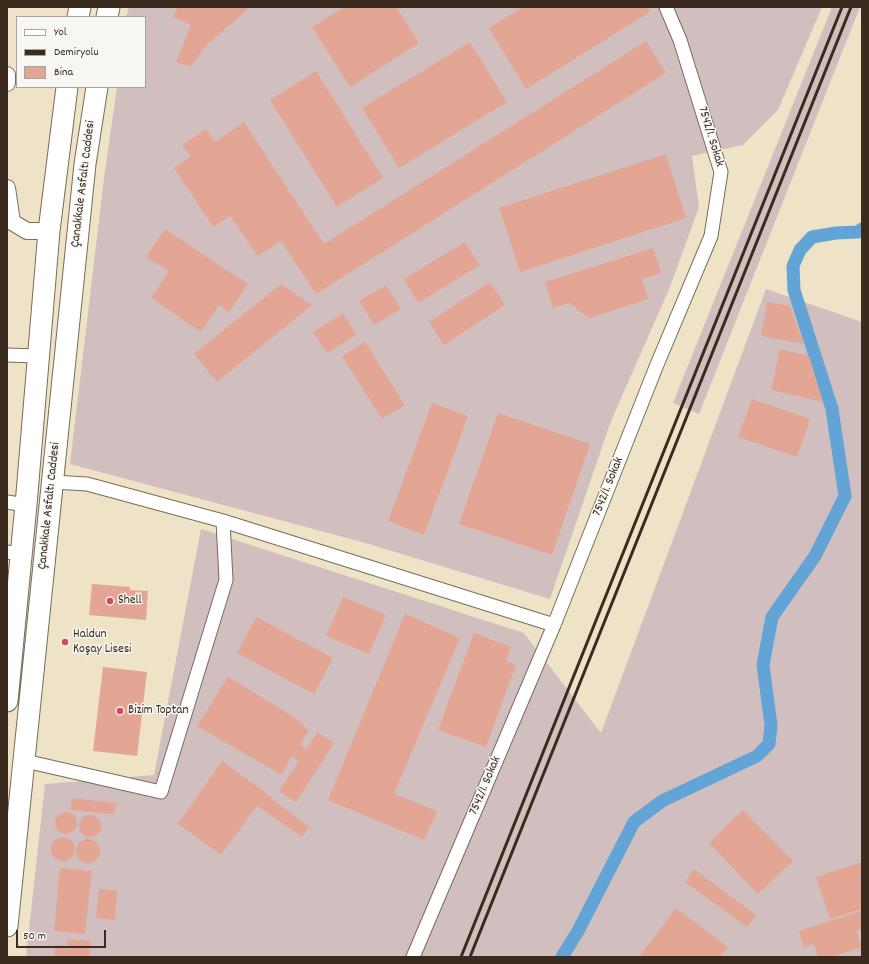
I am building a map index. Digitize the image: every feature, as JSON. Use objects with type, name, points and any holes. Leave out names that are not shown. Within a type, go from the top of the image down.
[{"type":"highway","name":"Çanakkale Asfaltı Caddesi","points":[[7,701],[17,504],[38,356],[49,231],[68,88]]},
{"type":"highway","name":"Çanakkale Asfaltı Caddesi","points":[[7,926],[85,164],[97,88]]},
{"type":"street","name":"7542/1. Sokak","points":[[413,957],[554,625],[656,366],[711,236],[721,172],[680,40],[666,7]]},
{"type":"street","points":[[7,76],[7,83]]},
{"type":"street","points":[[7,188],[12,222],[27,231],[49,231]]},
{"type":"street","points":[[7,355],[38,356]]},
{"type":"street","points":[[52,482],[87,484],[223,521],[554,625]]},
{"type":"street","points":[[25,761],[161,792],[226,580],[223,521]]},
{"type":"shaded area","points":[[129,7],[822,7],[778,110],[743,145],[692,156],[699,207],[670,287],[611,421],[550,599],[362,542],[70,464],[104,178],[117,88],[146,88],[146,16],[126,16]]},
{"type":"shaded area","points":[[832,7],[860,7],[699,414],[673,403]]},
{"type":"shaded area","points":[[766,289],[862,322],[862,957],[26,957],[45,784],[154,775],[201,529],[524,633],[601,733]]},
{"type":"building","points":[[174,7],[250,7],[206,46],[190,67],[176,62],[191,25],[173,17],[177,8]]},
{"type":"building","points":[[344,7],[396,7],[419,43],[350,87],[312,27]]},
{"type":"building","points":[[523,7],[647,7],[650,12],[526,89],[489,28]]},
{"type":"building","points":[[646,41],[666,73],[316,294],[281,241],[258,256],[230,216],[213,227],[174,168],[191,156],[182,145],[206,129],[215,142],[244,122],[324,244]]},
{"type":"building","points":[[470,42],[507,102],[399,168],[362,108]]},
{"type":"building","points":[[316,71],[383,178],[337,207],[270,100]]},
{"type":"building","points":[[666,154],[686,218],[520,272],[499,208]]},
{"type":"building","points":[[165,229],[248,284],[229,312],[219,305],[201,332],[151,298],[169,271],[146,257]]},
{"type":"building","points":[[465,242],[480,265],[418,303],[404,279]]},
{"type":"building","points":[[653,248],[661,273],[642,279],[648,299],[589,318],[569,303],[553,308],[545,282]]},
{"type":"building","points":[[490,282],[505,305],[444,345],[429,322]]},
{"type":"building","points":[[281,284],[312,305],[217,382],[194,354]]},
{"type":"building","points":[[386,285],[401,309],[374,325],[359,301]]},
{"type":"building","points":[[767,302],[790,306],[804,344],[761,336]]},
{"type":"building","points":[[343,313],[356,335],[327,353],[313,332]]},
{"type":"building","points":[[365,342],[405,405],[382,419],[342,356]]},
{"type":"building","points":[[780,349],[809,356],[823,402],[771,390]]},
{"type":"building","points":[[752,399],[810,419],[797,457],[738,437]]},
{"type":"building","points":[[432,403],[468,416],[424,535],[388,521]]},
{"type":"building","points":[[498,413],[590,444],[552,555],[459,524]]},
{"type":"building","points":[[92,584],[130,587],[130,590],[148,591],[146,620],[89,615]]},
{"type":"building","points":[[343,597],[386,615],[369,654],[326,636]]},
{"type":"building","points":[[405,614],[460,638],[394,794],[437,811],[424,840],[328,800]]},
{"type":"building","points":[[256,617],[333,658],[314,694],[237,653]]},
{"type":"building","points":[[474,633],[511,647],[506,661],[516,665],[486,747],[438,730]]},
{"type":"building","name":"Bizim Toptan","points":[[103,667],[147,672],[137,756],[93,751]]},
{"type":"building","points":[[228,677],[299,720],[309,731],[300,744],[306,750],[317,732],[334,743],[296,802],[279,791],[299,761],[291,756],[282,775],[197,726]]},
{"type":"building","points":[[222,761],[309,827],[302,837],[257,806],[221,855],[178,824]]},
{"type":"building","points":[[72,798],[116,803],[114,814],[70,810]]},
{"type":"building","points":[[743,810],[793,861],[758,894],[709,843]]},
{"type":"building","points":[[66,812],[74,815],[77,823],[74,831],[66,834],[58,831],[55,823],[58,815]]},
{"type":"building","points":[[90,815],[98,818],[101,826],[98,834],[90,837],[82,834],[79,826],[82,818]]},
{"type":"building","points":[[63,837],[71,841],[75,849],[71,857],[63,861],[55,857],[51,849],[55,841]]},
{"type":"building","points":[[88,839],[93,840],[99,846],[99,856],[93,862],[88,863],[83,862],[77,856],[76,851],[77,846],[83,840]]},
{"type":"building","points":[[862,862],[862,909],[830,919],[816,877]]},
{"type":"building","points":[[60,868],[92,871],[85,934],[54,931]]},
{"type":"building","points":[[694,869],[756,915],[747,927],[685,882]]},
{"type":"building","points":[[99,889],[117,891],[115,920],[96,918]]},
{"type":"building","points":[[676,908],[728,947],[720,957],[639,957]]},
{"type":"building","points":[[861,911],[862,929],[856,931],[862,947],[831,957],[818,957],[814,944],[804,948],[799,931]]},
{"type":"building","points":[[67,939],[91,941],[90,957],[54,957],[55,945],[67,946]]},
{"type":"waterway","points":[[562,957],[578,931],[634,822],[662,801],[757,756],[769,744],[771,725],[763,665],[772,617],[815,556],[845,496],[832,409],[794,290],[793,266],[800,250],[812,237],[836,233],[858,232],[862,229]]},
{"type":"railway","points":[[461,957],[842,7]]},
{"type":"railway","points":[[470,957],[851,7]]},
{"type":"place","name":"Shell","points":[[110,601]]},
{"type":"place","name":"Haldun Koşay Lisesi","points":[[65,642]]},
{"type":"place","name":"Bizim Toptan","points":[[120,711]]}]
